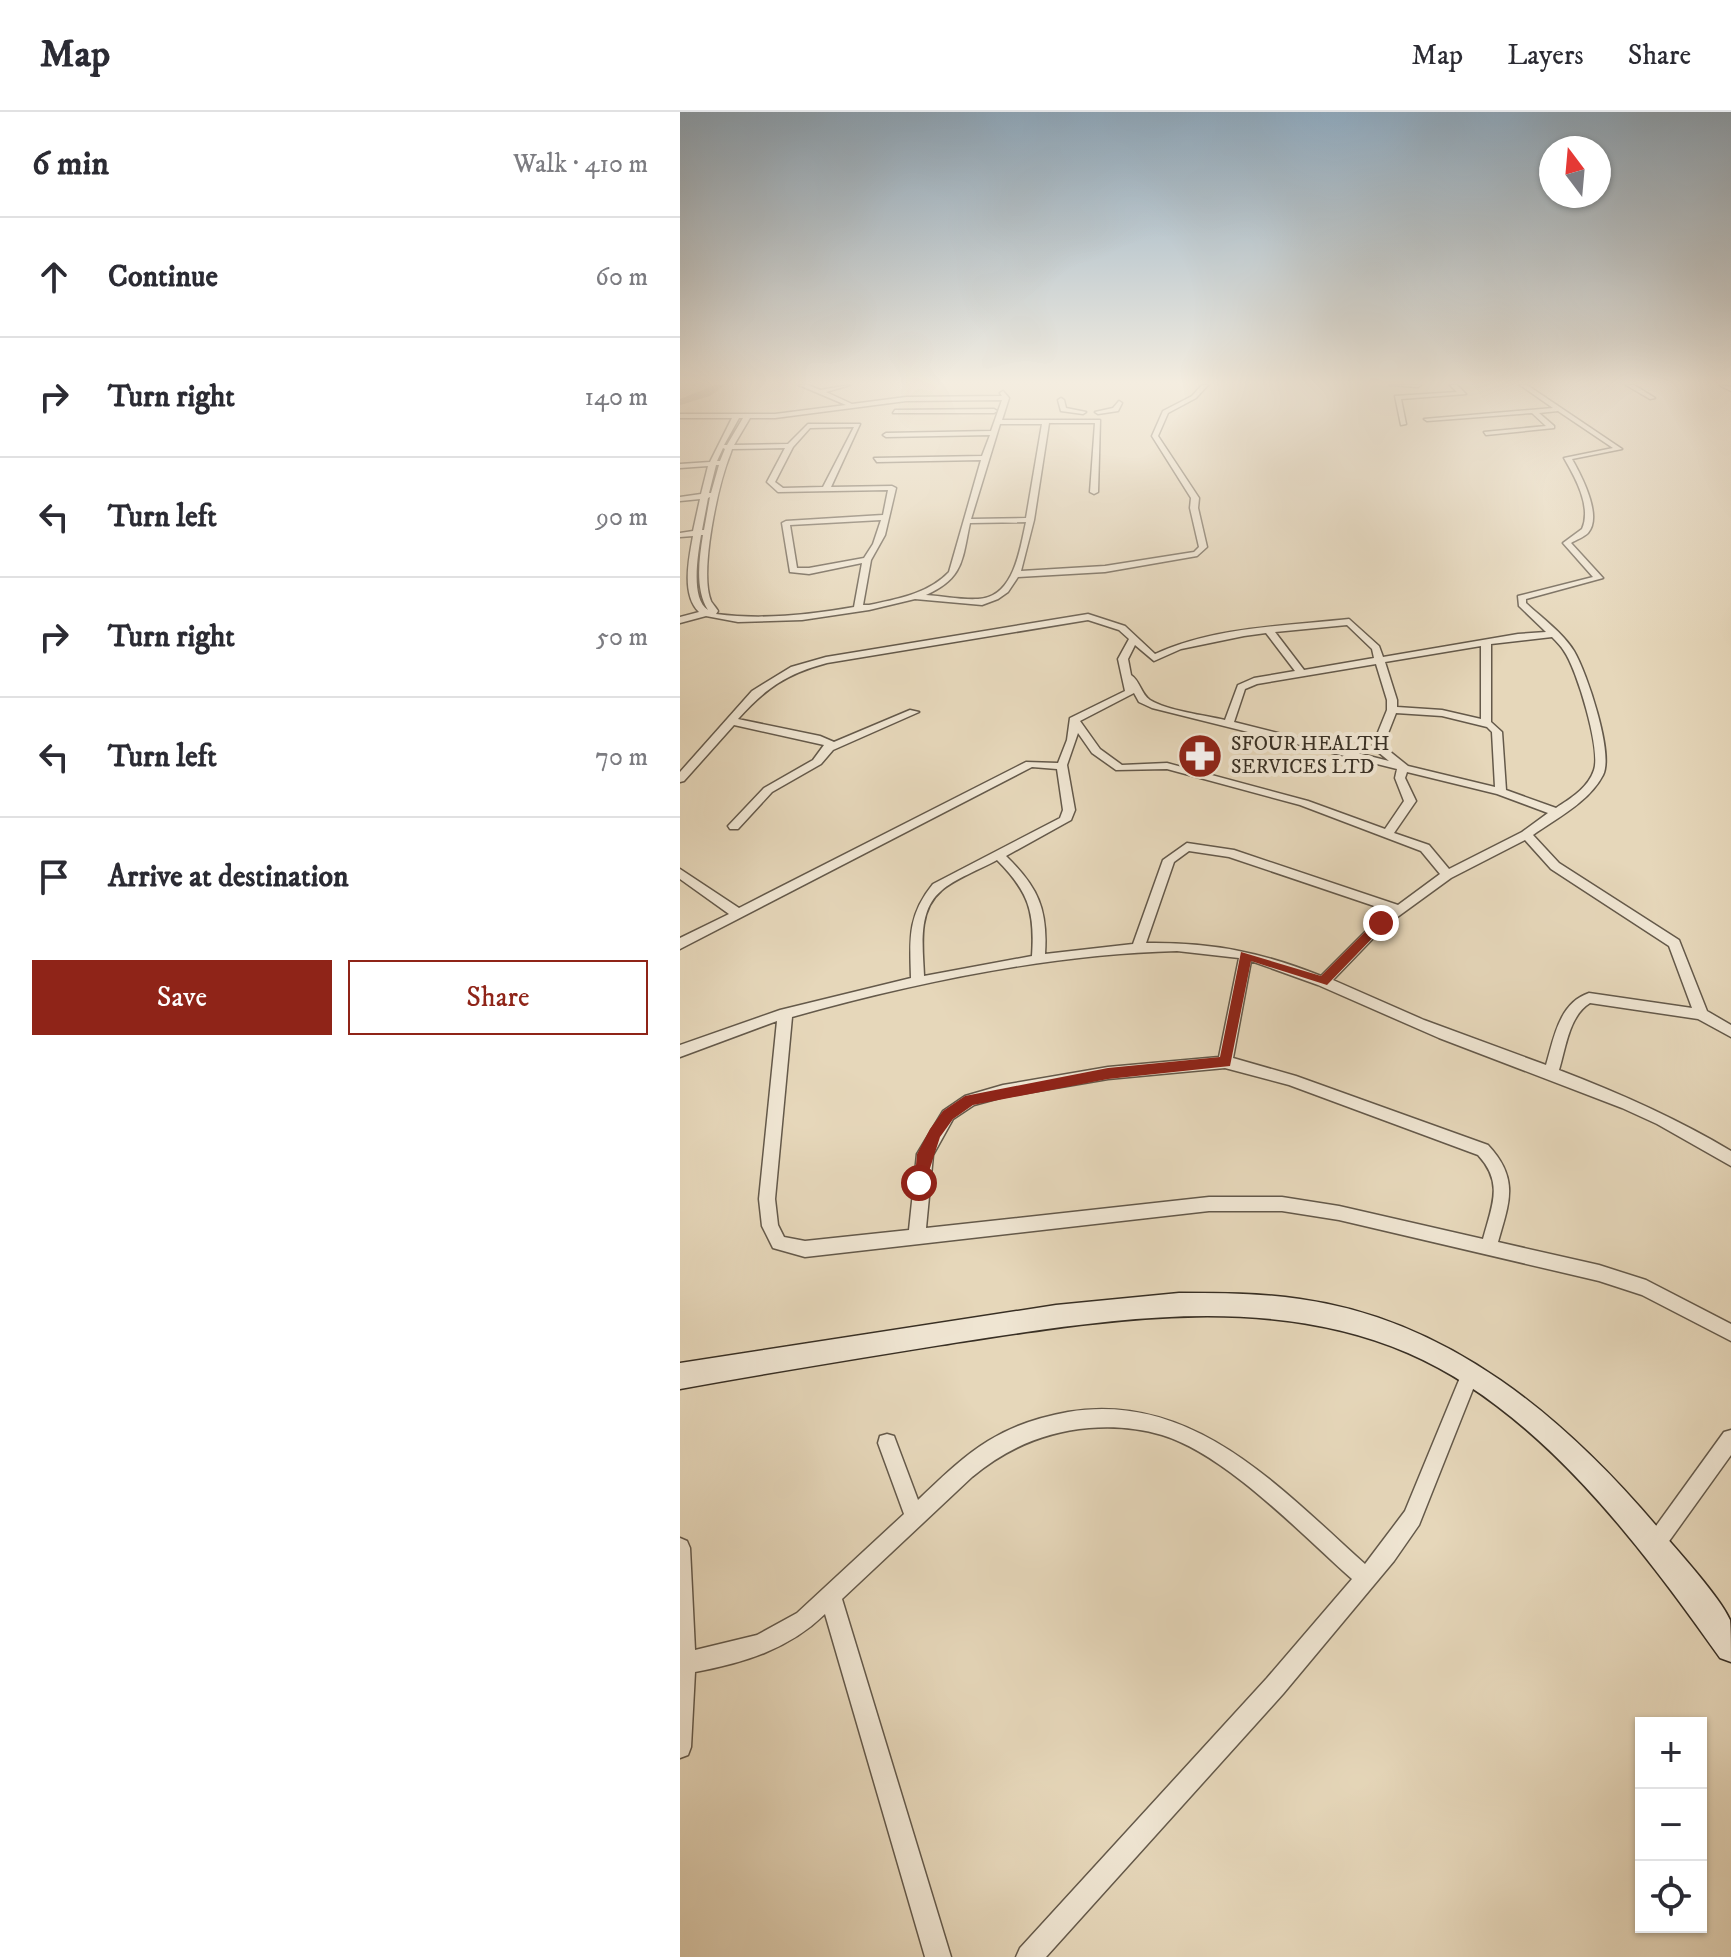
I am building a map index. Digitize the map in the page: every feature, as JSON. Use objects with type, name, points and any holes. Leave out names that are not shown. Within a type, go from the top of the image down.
[{"type":"main road","points":[[680,1376],[993,1326],[1100,1313],[1245,1304],[1304,1311],[1366,1326],[1418,1344],[1470,1374],[1527,1416],[1584,1468],[1655,1544],[1731,1647]]},
{"type":"street","points":[[710,471],[704,496],[702,578],[705,602],[710,612]]},
{"type":"street","points":[[721,471],[693,576],[695,601],[710,612],[733,621],[916,597],[989,601],[1018,574],[1038,471]]},
{"type":"street","points":[[777,471],[771,482],[781,490],[892,488],[879,544],[867,560],[858,607]]},
{"type":"street","points":[[826,489],[835,471]]},
{"type":"street","points":[[858,607],[896,597],[943,575],[951,559],[978,471]]},
{"type":"street","points":[[916,597],[953,575],[979,471]]},
{"type":"street","points":[[1094,492],[1095,471]]},
{"type":"street","points":[[1018,574],[1105,569],[1197,554],[1203,547],[1194,508],[1195,498],[1176,471]]},
{"type":"street","points":[[1323,982],[1381,923],[1447,875],[1526,835],[1587,791],[1599,773],[1602,760],[1585,684],[1569,650],[1522,604],[1521,598],[1599,578],[1567,543],[1586,530],[1590,520],[1581,479],[1576,471]]},
{"type":"street","points":[[680,499],[714,495]]},
{"type":"street","points":[[867,560],[809,571],[793,570],[786,523],[885,517]]},
{"type":"street","points":[[967,521],[1030,520]]},
{"type":"street","points":[[680,535],[704,533]]},
{"type":"street","points":[[680,577],[693,576]]},
{"type":"street","points":[[680,620],[710,612]]},
{"type":"street","points":[[680,779],[756,693],[794,669],[826,660],[1088,617],[1122,628],[1154,658]]},
{"type":"street","points":[[1154,658],[1178,647],[1349,622],[1368,638],[1380,660],[1392,710],[1377,747],[1403,766]]},
{"type":"street","points":[[1270,632],[1300,671]]},
{"type":"street","points":[[1229,723],[1241,687],[1300,671],[1554,634]]},
{"type":"street","points":[[1074,720],[1130,692],[1123,659],[1133,639],[1154,658]]},
{"type":"street","points":[[1486,643],[1486,722]]},
{"type":"street","points":[[1125,667],[1143,700],[1156,706],[1501,792],[1555,812]]},
{"type":"street","points":[[1392,710],[1442,713],[1486,722],[1497,732],[1501,792]]},
{"type":"street","points":[[734,826],[768,790],[817,762],[829,748],[914,712]]},
{"type":"street","points":[[918,982],[916,921],[922,903],[937,887],[1065,820],[1069,810],[1062,765],[1072,740],[1074,720]]},
{"type":"street","points":[[1074,720],[1096,751],[1120,768],[1167,766],[1304,803],[1389,832],[1425,848],[1447,875]]},
{"type":"street","points":[[731,721],[820,739],[829,748]]},
{"type":"street","points":[[680,944],[1030,764],[1062,765]]},
{"type":"street","points":[[1389,832],[1410,801],[1400,778],[1403,766]]},
{"type":"street","points":[[1526,835],[1555,866],[1674,943],[1701,1014]]},
{"type":"street","points":[[1138,947],[1169,860],[1187,847],[1230,853],[1400,910]]},
{"type":"street","points":[[999,855],[1033,892],[1041,924],[1038,959]]},
{"type":"street","points":[[680,873],[738,914]]},
{"type":"street","points":[[680,1051],[713,1036],[785,1015],[918,982],[1038,959],[1138,947],[1246,955],[1323,982],[1442,1033],[1552,1071],[1651,1112],[1731,1159]]},
{"type":"street","points":[[1225,1062],[1246,955]]},
{"type":"street","points":[[1552,1071],[1567,1023],[1583,999],[1598,997],[1701,1014],[1731,1032]]},
{"type":"street","points":[[785,1015],[767,1199],[770,1226],[779,1243],[805,1249],[1209,1204],[1282,1204],[1489,1246],[1646,1288],[1731,1333]]},
{"type":"street","points":[[917,1236],[925,1154],[948,1115],[970,1100],[1108,1073],[1225,1062],[1321,1090],[1483,1150],[1497,1162],[1505,1179],[1489,1246]]},
{"type":"street","points":[[1029,1957],[1275,1686],[1412,1518],[1470,1374]]},
{"type":"street","points":[[685,1663],[747,1653],[776,1639],[830,1595],[964,1471],[999,1446],[1038,1428],[1088,1419],[1130,1419],[1164,1427],[1213,1452],[1366,1578]]},
{"type":"street","points":[[1655,1544],[1731,1439]]},
{"type":"street","points":[[887,1443],[915,1517]]},
{"type":"street","points":[[680,1548],[685,1663],[680,1747]]},
{"type":"street","points":[[830,1595],[938,1957]]},
{"type":"place","name":"SFOUR HEALTH SERVICES LTD","points":[[1200,756]]},
{"type":"route","points":[[919,1183],[925,1154],[935,1133],[948,1115],[970,1100],[1003,1091],[1108,1073],[1225,1062],[1246,955],[1323,982],[1381,923]]}]
